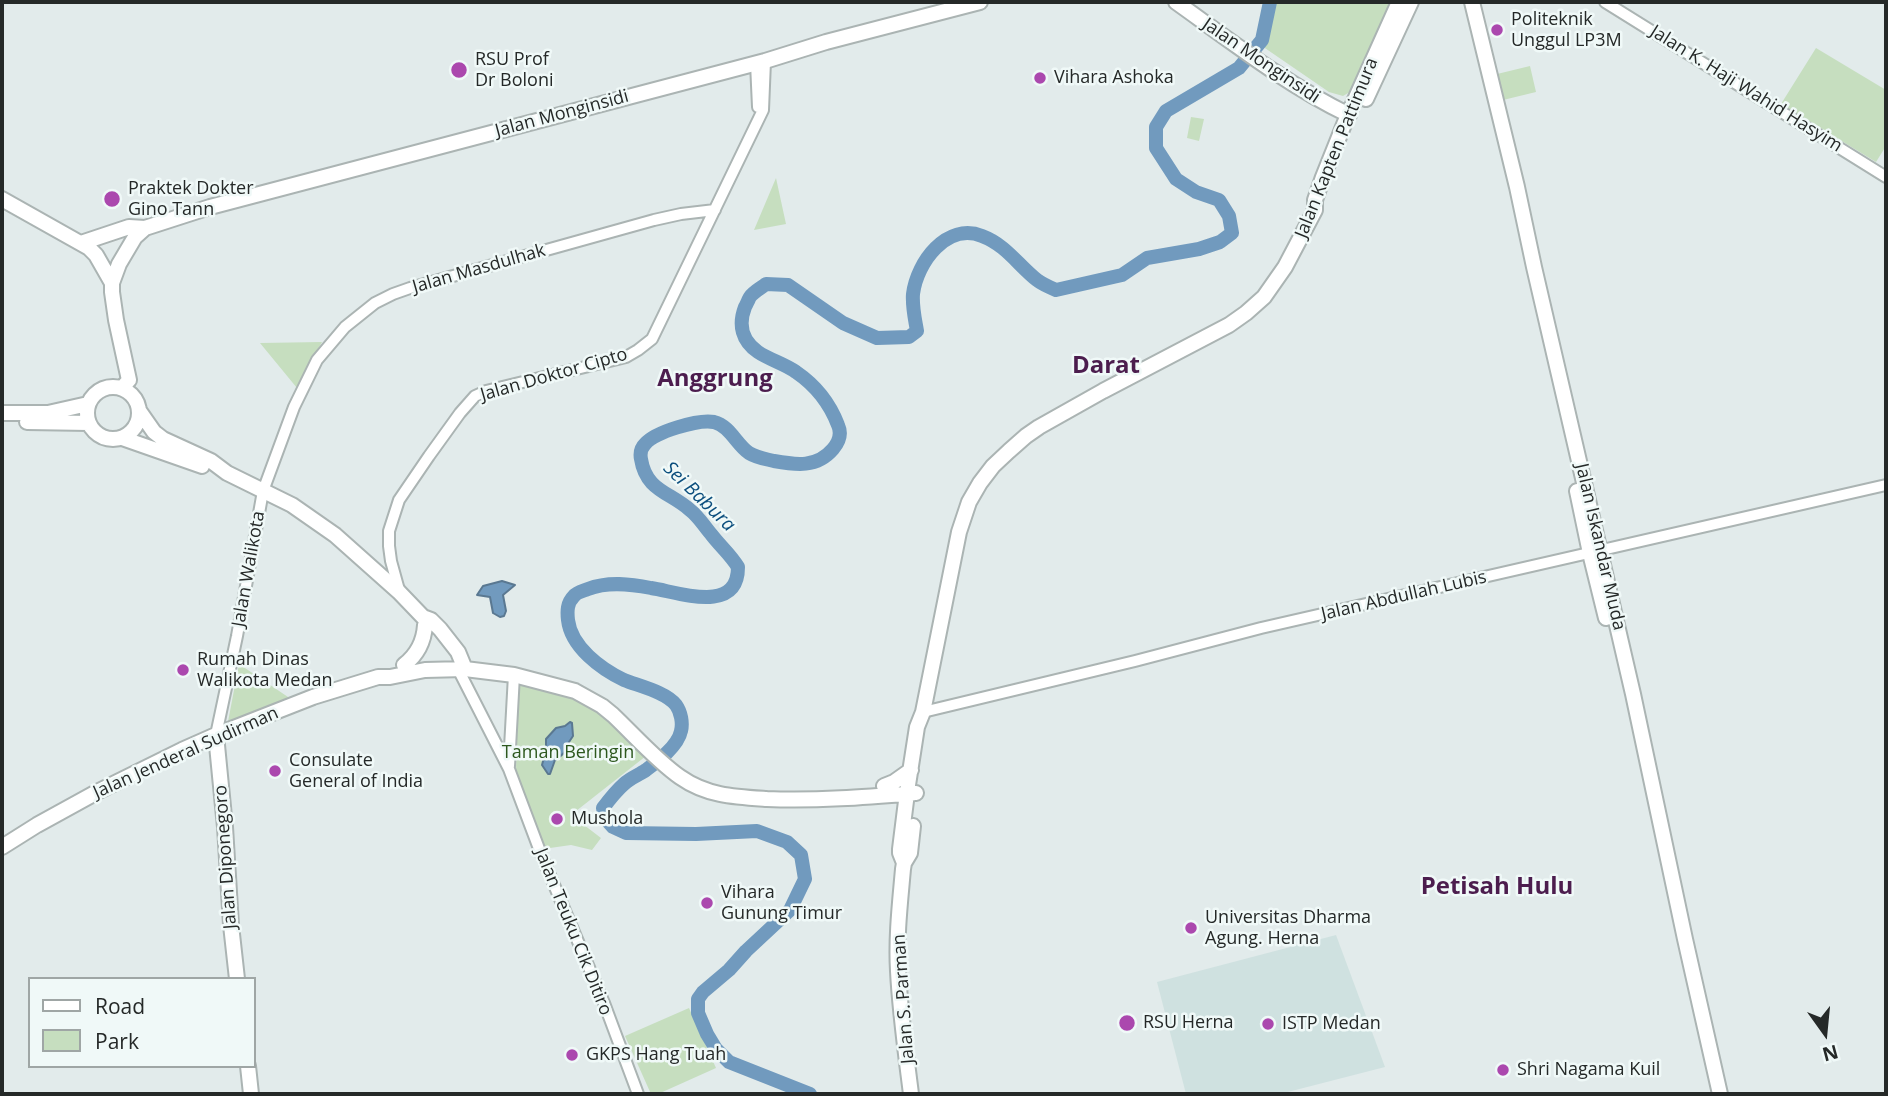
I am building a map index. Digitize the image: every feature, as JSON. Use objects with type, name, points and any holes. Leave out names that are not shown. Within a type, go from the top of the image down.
[{"type":"main road","name":"Jalan Monginsidi","points":[[80,243],[129,228],[145,228],[210,207],[980,2]]},
{"type":"main road","name":"Jalan Monginsidi","points":[[1177,2],[1316,100],[1349,115]]},
{"type":"main road","name":"Jalan Kapten Pattimura","points":[[1319,206],[1315,200],[1319,188],[1399,2]]},
{"type":"main road","name":"Jalan Kapten Pattimura","points":[[912,789],[911,770],[918,724],[923,712],[959,532],[969,502],[980,483],[1002,457],[1039,427],[1229,325],[1264,297],[1280,275],[1319,206],[1411,2]]},
{"type":"main road","name":"Jalan Iskandar Muda","points":[[1465,2],[1506,159]]},
{"type":"main road","name":"Jalan Iskandar Muda","points":[[1472,2],[1664,852],[1711,1094]]},
{"type":"main road","points":[[2,199],[80,243],[96,255],[112,283],[116,320],[129,380],[122,388]]},
{"type":"main road","points":[[112,283],[127,248],[145,228]]},
{"type":"main road","points":[[227,474],[211,461],[163,439],[154,432],[140,412],[133,395],[122,388],[99,391],[88,404],[89,423],[99,436],[106,439],[122,438],[227,474],[292,505],[335,535],[400,593],[424,621],[425,632],[419,648],[404,665]]},
{"type":"main road","points":[[2,413],[48,412],[88,404]]},
{"type":"main road","points":[[122,438],[132,432],[138,423],[140,412]]},
{"type":"main road","points":[[2,422],[89,423]]},
{"type":"main road","points":[[424,621],[431,620],[453,645],[461,668]]},
{"type":"main road","name":"Jalan Jenderal Sudirman","points":[[2,848],[37,825],[142,769],[216,735],[313,697],[378,677],[492,663],[542,672],[594,691],[613,703],[642,735],[697,787],[714,794],[816,801],[912,789]]},
{"type":"main road","name":"Jalan Jenderal Sudirman","points":[[378,677],[387,670],[404,665],[461,668],[514,675],[564,687],[584,695],[642,735]]},
{"type":"main road","name":"Jalan Kapten Pattimura","points":[[912,789],[926,724],[923,712]]},
{"type":"main road","name":"Jalan Diponegoro","points":[[216,735],[237,977]]},
{"type":"main road","name":"Jalan Jenderal Sudirman","points":[[675,767],[713,784],[739,789],[811,791],[884,786],[912,789]]},
{"type":"main road","points":[[884,786],[911,770]]},
{"type":"main road","name":"Jalan S. Parman","points":[[911,1094],[898,971],[899,913],[904,863],[900,853],[912,789]]},
{"type":"main road","name":"Jalan Iskandar Muda","points":[[1681,940],[1720,1094]]},
{"type":"main road","points":[[248,1068],[251,1094]]},
{"type":"street","name":"Jalan K. Haji Wahid Hasyim","points":[[1605,2],[1886,177]]},
{"type":"street","name":"Jalan Doktor Cipto","points":[[400,593],[389,546],[393,515],[410,483],[475,396],[626,357],[652,339],[758,121],[761,62]]},
{"type":"street","name":"Jalan Masdulhak","points":[[294,407],[317,360],[338,335],[374,303],[393,294],[654,220],[715,210]]},
{"type":"street","name":"Jalan Walikota","points":[[216,735],[263,491],[294,407]]},
{"type":"street","name":"Jalan Abdullah Lubis","points":[[923,712],[1261,628],[1886,485]]},
{"type":"street","name":"Jalan Teuku Cik Ditiro","points":[[461,668],[509,769],[638,1094]]},
{"type":"street","name":"Jalan Teuku Cik Ditiro","points":[[509,769],[514,675]]},
{"type":"shaded area","name":"ISTP Medan","points":[[1336,935],[1385,1067],[1280,1094],[1186,1094],[1157,982]]},
{"type":"green space","points":[[1269,2],[1395,2],[1355,89],[1343,96],[1329,92],[1259,44],[1267,24]]},
{"type":"green space","points":[[1816,48],[1886,90],[1886,146],[1876,162],[1781,104]]},
{"type":"green space","points":[[1530,66],[1536,92],[1499,101],[1493,75]]},
{"type":"green space","points":[[1191,117],[1204,119],[1199,141],[1187,138]]},
{"type":"green space","points":[[776,178],[786,224],[754,230]]},
{"type":"green space","points":[[322,342],[297,388],[260,343]]},
{"type":"green space","points":[[239,664],[291,699],[227,727]]},
{"type":"green space","name":"Taman Beringin","points":[[518,682],[571,695],[602,712],[646,756],[571,815],[601,838],[592,850],[571,845],[543,849],[516,770]]},
{"type":"green space","points":[[689,1008],[716,1068],[658,1094],[651,1094],[625,1036]]},
{"type":"water","points":[[502,581],[515,585],[503,595],[506,611],[504,616],[500,617],[493,613],[490,597],[477,595],[483,586]]},
{"type":"water","points":[[570,722],[573,736],[569,748],[555,760],[548,774],[542,765],[546,739],[556,728]]},
{"type":"waterway","name":"Sei Babura","points":[[810,1094],[729,1062],[716,1049],[698,1013],[698,999],[703,992],[790,910],[805,879],[801,855],[787,842],[757,831],[626,833],[613,827],[605,818],[603,808],[626,782],[672,748],[681,731],[681,718],[672,700],[624,680],[588,656],[570,630],[569,604],[578,593],[603,585],[636,585],[705,597],[718,596],[728,591],[735,582],[738,567],[732,558],[693,513],[660,490],[648,478],[641,455],[643,447],[650,439],[688,424],[714,422],[724,427],[752,455],[798,464],[820,459],[837,444],[840,435],[838,425],[816,389],[792,369],[758,352],[745,338],[742,326],[745,307],[751,295],[766,284],[788,285],[843,323],[877,338],[909,337],[917,331],[913,294],[921,269],[936,248],[957,235],[969,233],[990,240],[1005,250],[1037,280],[1056,290],[1122,275],[1147,258],[1199,249],[1220,242],[1232,233],[1229,216],[1219,200],[1196,192],[1176,179],[1156,148],[1156,127],[1166,111],[1239,68],[1262,40],[1270,2]]},
{"type":"place","name":"Politeknik Unggul LP3M","points":[[1497,30]]},
{"type":"place","name":"RSU Prof Dr Boloni","points":[[459,70]]},
{"type":"place","name":"Vihara Ashoka","points":[[1040,78]]},
{"type":"place","name":"Praktek Dokter Gino Tann","points":[[112,199]]},
{"type":"place","name":"Rumah Dinas Walikota Medan","points":[[183,670]]},
{"type":"place","name":"Consulate General of India","points":[[275,771]]},
{"type":"place","name":"Mushola","points":[[557,819]]},
{"type":"place","name":"Vihara Gunung Timur","points":[[707,903]]},
{"type":"place","name":"Universitas Dharma Agung. Herna","points":[[1191,928]]},
{"type":"place","name":"RSU Herna","points":[[1127,1023]]},
{"type":"place","name":"ISTP Medan","points":[[1268,1024]]},
{"type":"place","name":"GKPS Hang Tuah","points":[[572,1055]]},
{"type":"place","name":"Shri Nagama Kuil","points":[[1503,1070]]},
{"type":"district","name":"Darat","points":[[1106,366]]},
{"type":"district","name":"Anggrung","points":[[715,379]]},
{"type":"district","name":"Petisah Hulu","points":[[1497,887]]}]
